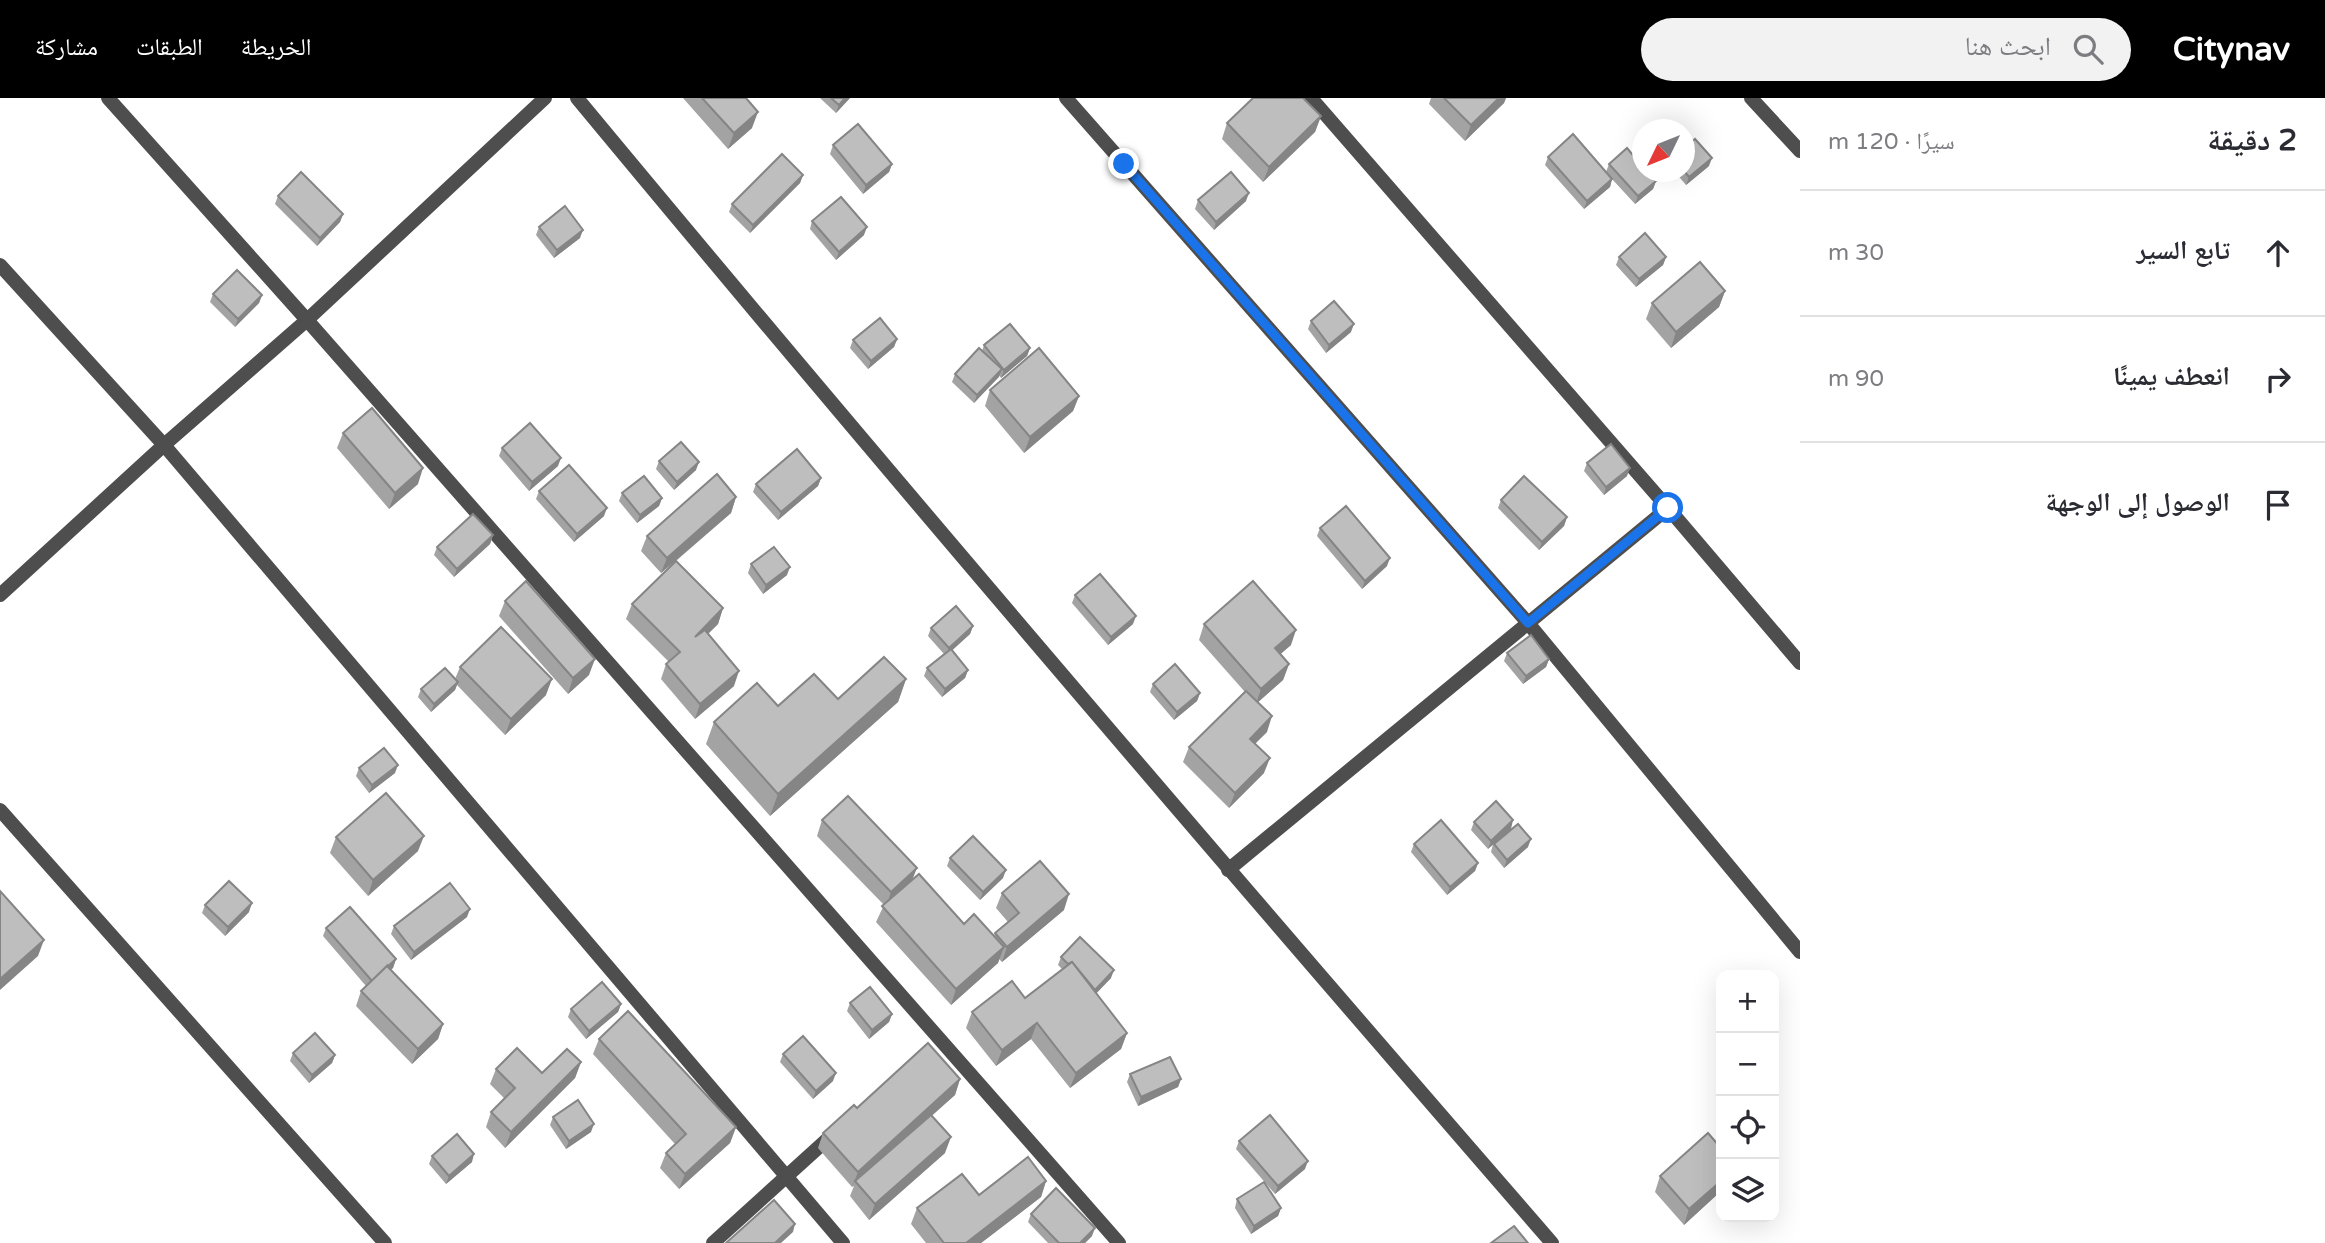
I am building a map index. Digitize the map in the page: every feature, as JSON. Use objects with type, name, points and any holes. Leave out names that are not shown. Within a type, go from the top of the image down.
[{"type":"street","points":[[108,98],[307,320],[931,1041],[1119,1243]]},
{"type":"street","points":[[0,596],[164,445],[307,320],[545,98]]},
{"type":"street","points":[[577,98],[714,264],[1228,870],[1552,1243]]},
{"type":"street","points":[[1066,98],[1528,623],[1800,952]]},
{"type":"street","points":[[1311,98],[1800,663]]},
{"type":"street","points":[[1751,98],[1800,152]]},
{"type":"street","points":[[0,264],[164,445],[843,1243]]},
{"type":"street","points":[[1228,870],[1668,508]]},
{"type":"street","points":[[0,810],[385,1243]]},
{"type":"street","points":[[713,1243],[837,1129]]},
{"type":"building","points":[[702,98],[746,98],[758,112],[734,133]]},
{"type":"building","points":[[831,98],[845,98],[839,105]]},
{"type":"building","points":[[1253,98],[1303,98],[1321,116],[1269,167],[1227,123]]},
{"type":"building","points":[[1444,98],[1499,98],[1471,125]]},
{"type":"building","points":[[858,124],[892,164],[866,185],[833,145]]},
{"type":"building","points":[[1573,134],[1612,179],[1587,201],[1548,157]]},
{"type":"building","points":[[1695,139],[1712,158],[1695,172]]},
{"type":"building","points":[[1627,148],[1632,154],[1632,182],[1655,182],[1638,196],[1609,164]]},
{"type":"building","points":[[782,154],[803,175],[753,225],[732,204]]},
{"type":"building","points":[[301,172],[343,214],[320,238],[278,196]]},
{"type":"building","points":[[1231,172],[1249,193],[1216,222],[1198,200]]},
{"type":"building","points":[[841,197],[867,227],[839,252],[812,221]]},
{"type":"building","points":[[565,206],[583,230],[557,250],[539,227]]},
{"type":"building","points":[[1645,233],[1666,257],[1639,279],[1619,257]]},
{"type":"building","points":[[1700,262],[1725,291],[1676,332],[1652,303]]},
{"type":"building","points":[[237,270],[262,295],[238,319],[213,294]]},
{"type":"building","points":[[1334,301],[1354,324],[1329,345],[1311,321]]},
{"type":"building","points":[[880,318],[897,339],[871,361],[853,340]]},
{"type":"building","points":[[1010,324],[1030,348],[1004,370],[984,345]]},
{"type":"building","points":[[979,348],[1002,369],[977,395],[955,374]]},
{"type":"building","points":[[1039,348],[1079,396],[1030,437],[990,390]]},
{"type":"building","points":[[372,408],[423,468],[395,493],[343,433]]},
{"type":"building","points":[[530,423],[561,458],[532,482],[502,448]]},
{"type":"building","points":[[681,442],[699,462],[677,482],[659,461]]},
{"type":"building","points":[[1611,444],[1630,468],[1606,487],[1587,463]]},
{"type":"building","points":[[797,449],[821,478],[781,512],[756,484]]},
{"type":"building","points":[[569,465],[607,508],[577,534],[539,491]]},
{"type":"building","points":[[717,474],[736,497],[667,558],[647,536]]},
{"type":"building","points":[[644,476],[662,498],[640,515],[622,493]]},
{"type":"building","points":[[1524,476],[1567,517],[1542,542],[1501,500]]},
{"type":"building","points":[[1346,506],[1390,558],[1365,581],[1320,528]]},
{"type":"building","points":[[473,514],[493,535],[457,569],[437,547]]},
{"type":"building","points":[[774,547],[790,567],[766,585],[751,564]]},
{"type":"building","points":[[676,561],[723,608],[695,637],[705,630],[739,671],[700,704],[666,664],[680,652],[632,604]]},
{"type":"building","points":[[1100,574],[1136,616],[1111,637],[1075,595]]},
{"type":"building","points":[[526,581],[595,659],[573,678],[505,601]]},
{"type":"building","points":[[1253,581],[1296,630],[1275,648],[1289,664],[1261,689],[1204,624]]},
{"type":"building","points":[[956,606],[973,626],[949,648],[931,628]]},
{"type":"building","points":[[501,627],[552,679],[511,719],[460,667]]},
{"type":"building","points":[[1531,635],[1549,659],[1526,676],[1507,653]]},
{"type":"building","points":[[951,649],[968,670],[945,689],[927,668]]},
{"type":"building","points":[[884,657],[906,679],[778,794],[714,722],[757,683],[778,706],[814,674],[838,699]]},
{"type":"building","points":[[1175,664],[1200,693],[1177,712],[1153,684]]},
{"type":"building","points":[[445,668],[458,682],[434,704],[421,689]]},
{"type":"building","points":[[1246,691],[1272,716],[1250,739],[1270,758],[1235,793],[1189,747]]},
{"type":"building","points":[[384,748],[398,765],[372,785],[359,768]]},
{"type":"building","points":[[386,793],[424,836],[373,880],[336,837]]},
{"type":"building","points":[[848,796],[917,868],[891,892],[822,820]]},
{"type":"building","points":[[1496,801],[1513,820],[1491,841],[1474,822]]},
{"type":"building","points":[[1441,820],[1478,863],[1450,887],[1414,844]]},
{"type":"building","points":[[1518,824],[1531,839],[1507,860],[1494,844]]},
{"type":"building","points":[[973,836],[1006,870],[983,892],[950,858]]},
{"type":"building","points":[[1040,861],[1069,894],[1007,947],[995,933],[1019,913],[1002,893]]},
{"type":"building","points":[[919,874],[964,924],[974,914],[1004,947],[956,989],[882,906]]},
{"type":"building","points":[[229,881],[252,903],[228,927],[205,905]]},
{"type":"building","points":[[450,883],[470,909],[414,952],[394,926]]},
{"type":"building","points":[[0,891],[44,940],[0,979]]},
{"type":"building","points":[[350,907],[396,959],[372,981],[326,928]]},
{"type":"building","points":[[1080,937],[1114,970],[1095,990],[1072,962],[1068,964],[1061,957]]},
{"type":"building","points":[[1072,962],[1127,1033],[1076,1073],[1037,1023],[1002,1050],[972,1012],[1012,981],[1025,998]]},
{"type":"building","points":[[387,966],[443,1024],[418,1049],[361,991]]},
{"type":"building","points":[[602,982],[621,1004],[589,1031],[571,1009]]},
{"type":"building","points":[[870,987],[892,1014],[872,1030],[850,1003]]},
{"type":"building","points":[[628,1011],[736,1127],[685,1174],[666,1153],[686,1134],[599,1039]]},
{"type":"building","points":[[315,1033],[335,1055],[312,1075],[293,1053]]},
{"type":"building","points":[[803,1036],[836,1073],[816,1091],[783,1054]]},
{"type":"building","points":[[928,1043],[960,1079],[858,1172],[823,1133],[854,1105],[857,1108]]},
{"type":"building","points":[[517,1048],[542,1073],[567,1049],[581,1062],[511,1132],[491,1112],[515,1088],[496,1069]]},
{"type":"building","points":[[1170,1057],[1181,1079],[1141,1097],[1130,1074]]},
{"type":"building","points":[[578,1100],[594,1124],[569,1141],[553,1117]]},
{"type":"building","points":[[931,1115],[951,1137],[875,1204],[855,1181]]},
{"type":"building","points":[[1270,1115],[1308,1161],[1278,1186],[1239,1141]]},
{"type":"building","points":[[1708,1133],[1716,1142],[1716,1185],[1689,1209],[1660,1176]]},
{"type":"building","points":[[457,1134],[474,1154],[449,1176],[432,1156]]},
{"type":"building","points":[[1028,1157],[1046,1181],[966,1243],[944,1243],[917,1208],[962,1174],[979,1195]]},
{"type":"building","points":[[1264,1182],[1281,1208],[1254,1226],[1237,1199]]},
{"type":"building","points":[[1056,1188],[1095,1228],[1080,1243],[1059,1243],[1031,1214]]},
{"type":"building","points":[[774,1200],[795,1224],[775,1243],[726,1243]]},
{"type":"building","points":[[1514,1226],[1528,1243],[1491,1243]]},
{"type":"route","points":[[1124,164],[1528,623],[1668,508]]}]
